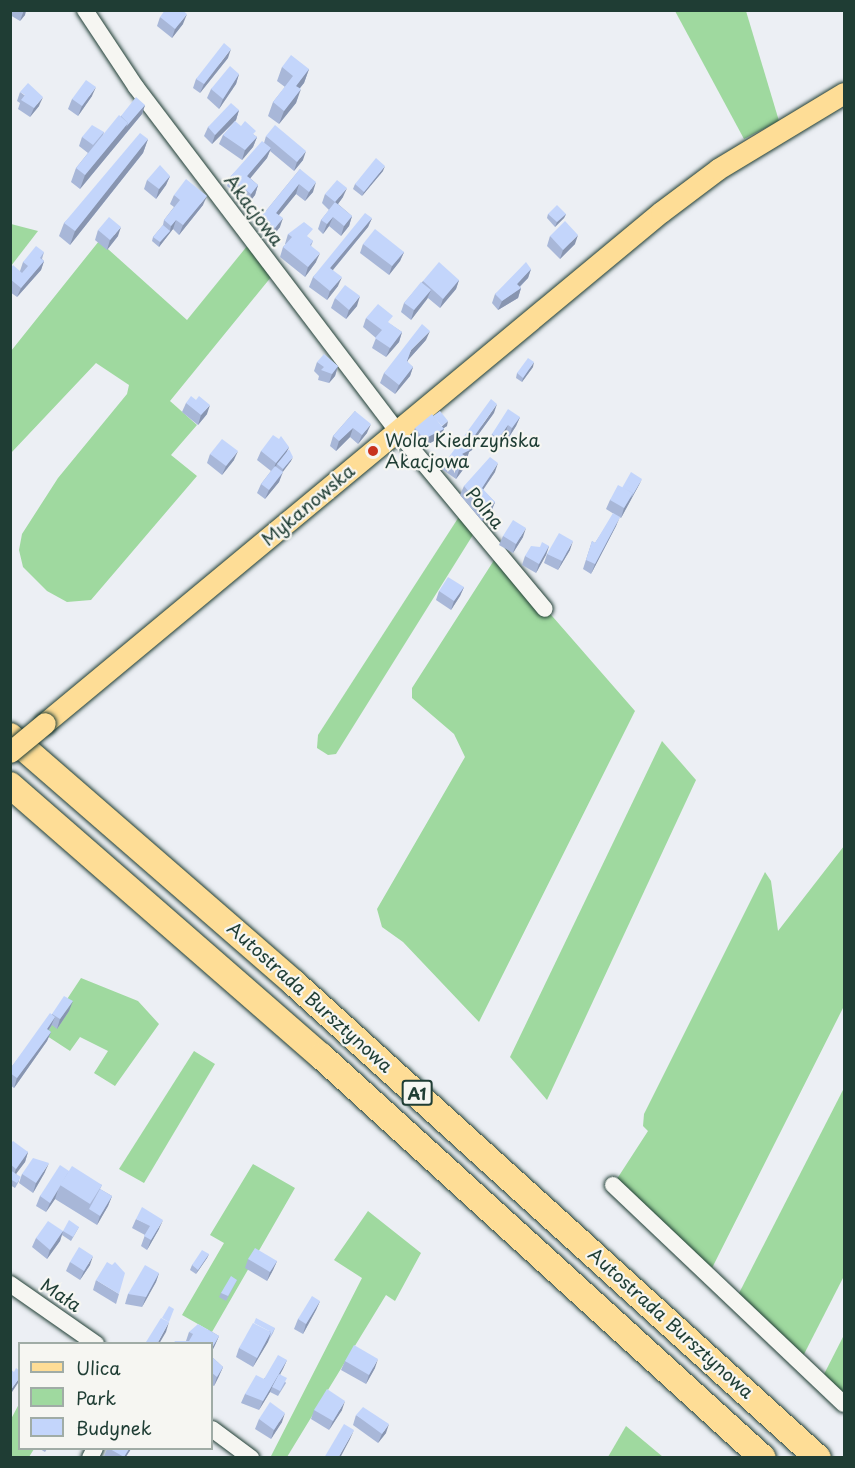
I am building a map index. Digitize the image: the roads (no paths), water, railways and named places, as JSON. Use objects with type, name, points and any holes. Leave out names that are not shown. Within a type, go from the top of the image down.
[{"type":"highway","name":"Autostrada Bursztynowa","points":[[10,736],[294,983],[818,1458]]},
{"type":"highway","name":"Autostrada Bursztynowa","points":[[10,785],[321,1056],[763,1458]]},
{"type":"main road","name":"Mykanowska","points":[[10,752],[554,298],[718,169],[844,93]]},
{"type":"street","name":"Akacjowa","points":[[85,10],[136,87],[397,431]]},
{"type":"street","name":"Polna","points":[[397,431],[545,609]]},
{"type":"street","points":[[613,1185],[844,1404]]},
{"type":"street","name":"Mała","points":[[10,1284],[93,1341]]},
{"type":"street","points":[[213,1430],[251,1458]]},
{"type":"place","name":"Wola Kiedrzyńska Akacjowa","points":[[373,451]]}]
